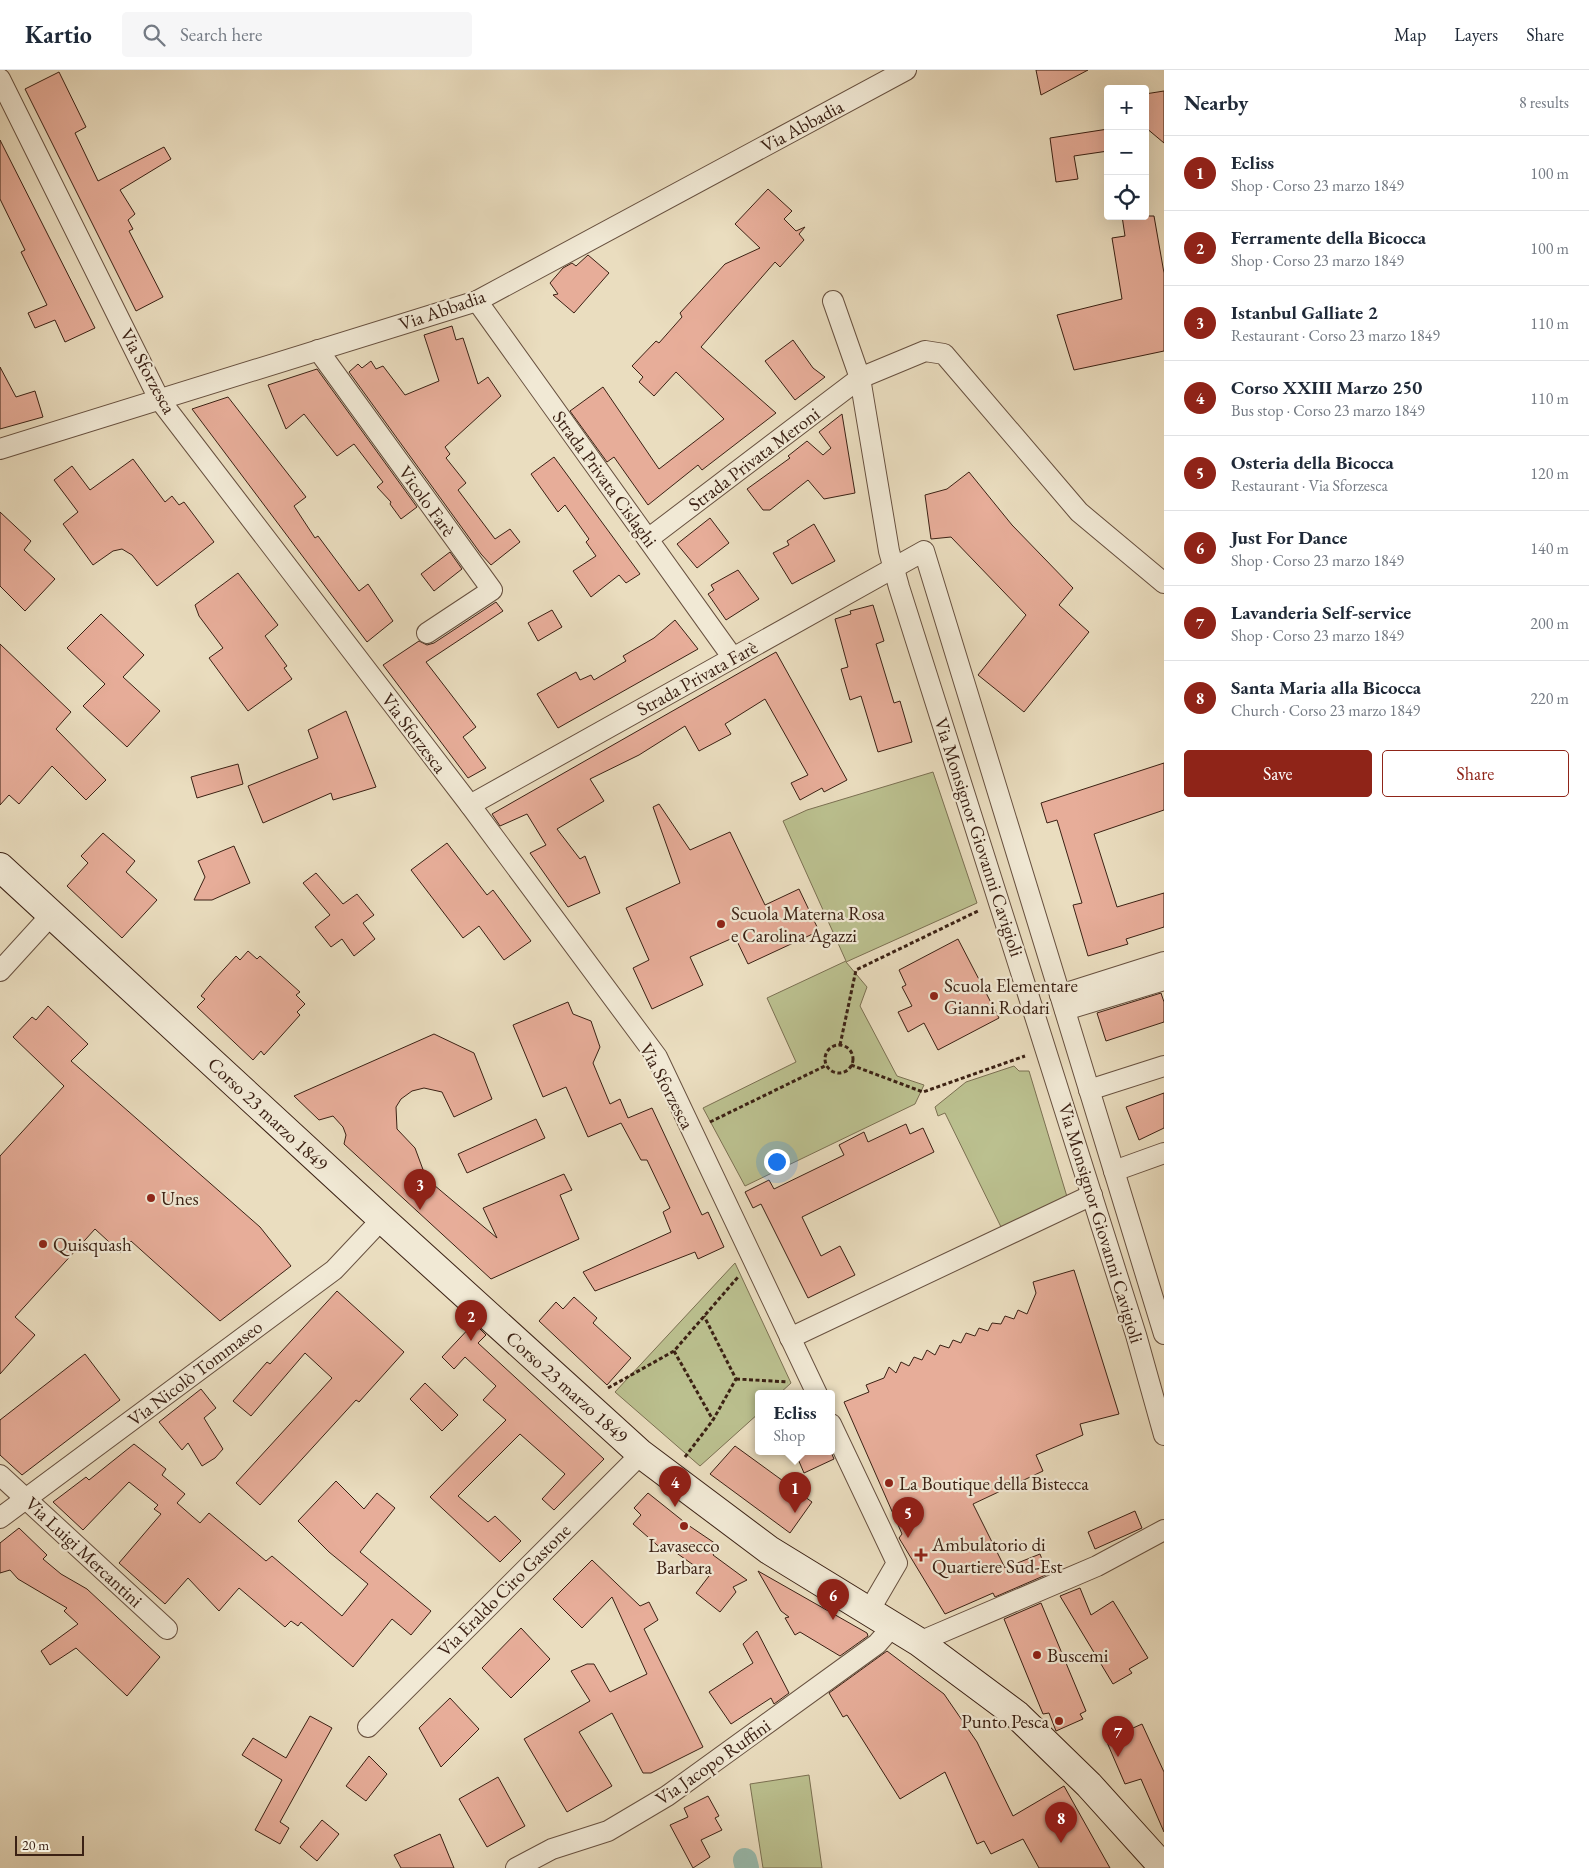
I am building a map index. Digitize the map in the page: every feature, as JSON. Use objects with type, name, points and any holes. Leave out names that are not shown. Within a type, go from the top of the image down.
[{"type":"main road","name":"Corso 23 marzo 1849","points":[[0,866],[382,1219],[641,1454],[769,1550],[919,1642],[1017,1715],[1089,1785],[1164,1868]]},
{"type":"street","name":"Via Abbadia","points":[[0,449],[159,398],[477,301],[906,70]]},
{"type":"street","name":"Via Sforzesca","points":[[1,85],[159,398],[470,805],[657,1058],[815,1390]]},
{"type":"street","name":"Strada Privata Cislaghi","points":[[477,301],[734,658]]},
{"type":"street","name":"Via Monsignor Giovanni Cavigioli","points":[[833,301],[860,378],[893,569],[1129,1312],[1164,1435]]},
{"type":"street","name":"Vicolo Farè","points":[[318,350],[492,590],[427,633]]},
{"type":"street","points":[[860,378],[925,351],[944,354],[1079,512],[1164,583]]},
{"type":"street","name":"Strada Privata Meroni","points":[[648,539],[860,378]]},
{"type":"street","name":"Via Monsignor Giovanni Cavigioli","points":[[924,551],[1114,1171],[1159,1301],[1164,1334]]},
{"type":"street","name":"Strada Privata Farè","points":[[470,805],[924,551]]},
{"type":"street","points":[[0,971],[52,914]]},
{"type":"street","points":[[1063,1003],[1164,962]]},
{"type":"street","points":[[1063,1003],[1164,980]]},
{"type":"street","points":[[1089,1090],[1164,1066]]},
{"type":"street","points":[[1114,1171],[1164,1153]]},
{"type":"street","points":[[790,1338],[1092,1194]]},
{"type":"street","name":"Via Nicolò Tommaseo","points":[[0,1518],[334,1270],[382,1219]]},
{"type":"street","points":[[1129,1312],[1159,1301]]},
{"type":"street","points":[[835,1432],[897,1563],[869,1611]]},
{"type":"street","name":"Via Eraldo Ciro Gastone","points":[[368,1727],[641,1454]]},
{"type":"street","name":"Via Luigi Mercantini","points":[[0,1475],[167,1629]]},
{"type":"street","points":[[919,1642],[1097,1566],[1164,1530]]},
{"type":"street","name":"Via Jacopo Ruffini","points":[[516,1868],[552,1849],[608,1831],[667,1796],[877,1644],[892,1627]]},
{"type":"path","points":[[840,1045],[856,970],[981,909]]},
{"type":"path","points":[[840,1045],[851,1052],[851,1065],[845,1071],[837,1073],[827,1065],[826,1053],[832,1047],[840,1045]]},
{"type":"path","points":[[851,1065],[923,1092],[1026,1056]]},
{"type":"path","points":[[706,1123],[827,1065]]},
{"type":"path","points":[[608,1388],[674,1351],[740,1274]]},
{"type":"path","points":[[704,1316],[736,1379]]},
{"type":"path","points":[[674,1351],[713,1420]]},
{"type":"path","points":[[736,1379],[792,1382]]},
{"type":"path","points":[[685,1457],[713,1420],[736,1379]]},
{"type":"green space","points":[[933,772],[977,903],[846,962],[867,987],[860,1006],[897,1076],[924,1085],[915,1104],[745,1186],[703,1108],[796,1062],[767,998],[846,961],[783,821],[807,810]]},
{"type":"green space","points":[[1014,1066],[1019,1071],[1029,1071],[1068,1200],[1003,1231],[945,1113],[938,1116],[935,1107],[966,1082]]},
{"type":"green space","points":[[735,1263],[791,1383],[783,1390],[755,1390],[755,1417],[700,1466],[615,1392]]},
{"type":"green space","points":[[809,1775],[822,1868],[763,1868],[750,1784]]},
{"type":"building","points":[[1036,70],[1088,70],[1041,95]]},
{"type":"building","points":[[59,72],[86,127],[75,133],[98,181],[164,147],[171,159],[120,190],[135,214],[128,220],[133,229],[129,231],[163,297],[136,311],[25,89]]},
{"type":"building","points":[[1164,91],[1164,143],[1149,130],[1149,93]]},
{"type":"building","points":[[1104,130],[1104,152],[1074,156],[1078,179],[1056,182],[1050,138]]},
{"type":"building","points":[[0,140],[95,328],[65,342],[55,320],[35,328],[28,313],[47,305],[21,252],[25,250],[0,199]]},
{"type":"building","points":[[768,189],[792,211],[784,219],[796,231],[805,227],[799,234],[804,240],[780,267],[775,262],[701,347],[776,413],[702,470],[698,465],[648,505],[614,457],[607,462],[570,411],[603,387],[659,469],[724,419],[676,372],[654,396],[639,382],[643,377],[632,366],[656,341],[659,343],[682,317],[680,313],[725,264],[760,248],[735,224]]},
{"type":"building","points":[[1149,216],[1154,216],[1164,273],[1164,351],[1074,370],[1057,315],[1122,299],[1112,238],[1125,236],[1123,220],[1149,220]]},
{"type":"building","points":[[588,255],[609,273],[574,313],[553,295],[558,294],[550,283],[563,268],[572,263],[576,266]]},
{"type":"building","points":[[452,326],[456,340],[463,338],[478,384],[488,377],[501,396],[445,447],[450,454],[446,458],[466,483],[458,490],[495,539],[510,529],[520,542],[491,565],[481,554],[349,372],[358,364],[362,368],[371,361],[376,369],[383,366],[405,395],[439,381],[424,335]]},
{"type":"building","points":[[793,340],[813,368],[825,377],[795,400],[765,361]]},
{"type":"building","points":[[0,367],[16,397],[35,391],[43,417],[0,429]]},
{"type":"building","points":[[317,369],[417,507],[401,519],[390,504],[391,502],[377,487],[383,482],[354,444],[337,456],[304,414],[286,429],[268,385]]},
{"type":"building","points":[[228,397],[306,497],[294,506],[315,538],[318,536],[359,591],[368,584],[393,621],[367,642],[192,409]]},
{"type":"building","points":[[842,414],[855,493],[824,499],[808,480],[770,510],[763,510],[747,489],[790,458],[788,456],[807,441],[823,455],[831,448],[819,432]]},
{"type":"building","points":[[554,457],[640,574],[626,583],[619,575],[591,597],[573,571],[596,556],[586,542],[589,539],[565,505],[558,512],[531,474]]},
{"type":"building","points":[[133,459],[165,502],[172,496],[179,505],[184,502],[214,542],[157,586],[132,555],[122,549],[113,551],[93,565],[63,524],[78,512],[54,480],[72,466],[90,490]]},
{"type":"building","points":[[969,472],[1012,525],[1073,588],[1059,605],[1089,632],[1024,712],[978,675],[1026,615],[951,537],[931,539],[925,495],[947,489]]},
{"type":"building","points":[[0,512],[31,541],[24,550],[55,579],[25,611],[0,586]]},
{"type":"building","points":[[710,518],[729,543],[697,568],[677,544]]},
{"type":"building","points":[[814,524],[835,561],[792,584],[773,553],[789,545],[787,541]]},
{"type":"building","points":[[450,552],[462,569],[434,591],[421,574]]},
{"type":"building","points":[[738,570],[759,599],[726,620],[708,594],[714,590],[711,585]]},
{"type":"building","points":[[238,573],[278,625],[265,636],[287,666],[284,668],[292,679],[248,711],[209,658],[223,648],[199,616],[195,605]]},
{"type":"building","points":[[496,602],[503,611],[426,662],[476,727],[463,737],[486,768],[468,778],[383,665],[419,641],[427,645],[434,643]]},
{"type":"building","points":[[873,605],[884,641],[876,644],[894,703],[900,701],[912,742],[878,752],[861,696],[850,700],[841,669],[848,667],[835,619],[851,614],[850,611]]},
{"type":"building","points":[[552,610],[562,627],[538,641],[528,623]]},
{"type":"building","points":[[101,614],[144,655],[123,677],[160,711],[127,747],[83,706],[105,684],[67,648]]},
{"type":"building","points":[[675,620],[698,649],[558,728],[537,694],[576,672],[580,680],[591,675],[594,680],[626,661],[623,656],[654,638]]},
{"type":"building","points":[[0,644],[71,712],[56,729],[106,780],[86,800],[52,766],[19,804],[9,795],[0,805]]},
{"type":"building","points":[[776,652],[847,780],[824,792],[822,788],[800,800],[791,783],[808,775],[765,699],[725,724],[731,734],[699,751],[685,726],[639,755],[590,779],[604,801],[557,829],[580,859],[585,856],[600,893],[568,907],[530,853],[546,845],[527,814],[500,826],[492,814]]},
{"type":"building","points":[[346,711],[376,787],[333,800],[331,793],[263,823],[248,786],[318,758],[308,730]]},
{"type":"building","points":[[1164,763],[1164,810],[1094,834],[1117,907],[1164,893],[1164,927],[1126,939],[1128,944],[1088,956],[1073,905],[1082,903],[1057,820],[1047,823],[1041,803]]},
{"type":"building","points":[[238,764],[243,784],[197,798],[191,777]]},
{"type":"building","points":[[659,804],[690,850],[730,832],[765,905],[799,889],[819,931],[748,964],[735,937],[690,957],[703,985],[652,1009],[633,968],[649,960],[626,908],[680,883],[653,807]]},
{"type":"building","points":[[103,833],[135,861],[126,872],[157,900],[122,938],[67,886],[88,863],[81,856]]},
{"type":"building","points":[[447,843],[487,895],[493,890],[531,941],[504,960],[479,926],[463,938],[411,870]]},
{"type":"building","points":[[234,846],[250,883],[212,900],[194,900],[205,877],[198,861]]},
{"type":"building","points":[[316,873],[343,904],[357,894],[374,915],[363,923],[375,939],[354,956],[342,939],[331,947],[315,927],[330,915],[303,883]]},
{"type":"building","points":[[958,939],[999,1018],[938,1050],[924,1023],[908,1032],[898,1012],[912,1006],[902,987],[906,985],[899,970]]},
{"type":"building","points":[[248,951],[257,959],[260,956],[300,992],[296,995],[305,1004],[297,1012],[300,1015],[264,1055],[261,1051],[253,1060],[197,1007],[205,999],[201,996],[214,980],[236,956],[240,960]]},
{"type":"building","points":[[1161,993],[1164,1002],[1164,1022],[1106,1041],[1097,1013]]},
{"type":"building","points":[[568,1002],[573,1014],[591,1021],[600,1047],[593,1063],[610,1104],[620,1099],[628,1118],[652,1108],[702,1215],[708,1212],[724,1247],[698,1259],[695,1252],[595,1291],[583,1272],[671,1232],[663,1212],[670,1208],[647,1160],[641,1160],[621,1123],[588,1137],[566,1087],[543,1097],[513,1025]]},
{"type":"building","points":[[48,1006],[88,1044],[71,1061],[260,1227],[291,1266],[220,1321],[131,1241],[121,1253],[95,1229],[15,1317],[35,1335],[0,1374],[0,1156],[64,1086],[13,1037],[32,1017],[36,1020]]},
{"type":"building","points":[[434,1034],[474,1053],[492,1099],[454,1117],[442,1092],[424,1088],[412,1091],[401,1099],[396,1107],[397,1129],[415,1148],[425,1175],[434,1185],[497,1238],[483,1208],[564,1174],[572,1190],[560,1195],[579,1239],[491,1279],[344,1144],[346,1135],[343,1127],[333,1116],[319,1120],[294,1096]]},
{"type":"building","points":[[1164,1093],[1164,1128],[1139,1140],[1126,1107]]},
{"type":"building","points":[[536,1119],[545,1138],[467,1173],[458,1154]]},
{"type":"building","points":[[906,1124],[910,1134],[923,1128],[934,1152],[802,1217],[821,1256],[840,1246],[855,1275],[808,1298],[761,1204],[753,1208],[745,1192],[769,1180],[774,1189],[844,1155],[839,1145],[864,1132],[868,1142]]},
{"type":"building","points":[[1074,1270],[1119,1414],[1080,1424],[1083,1435],[1036,1455],[1043,1471],[973,1504],[1005,1568],[1040,1554],[1048,1574],[995,1597],[993,1593],[945,1614],[899,1538],[902,1534],[844,1402],[869,1392],[866,1385],[884,1378],[889,1367],[896,1373],[901,1362],[909,1366],[914,1357],[922,1360],[927,1350],[935,1355],[940,1345],[949,1348],[953,1340],[961,1343],[966,1333],[975,1336],[979,1328],[988,1331],[992,1323],[1001,1324],[1005,1316],[1014,1319],[1018,1310],[1027,1314],[1036,1293],[1033,1282]]},
{"type":"building","points":[[337,1291],[404,1352],[359,1402],[356,1400],[260,1505],[236,1483],[332,1378],[305,1353],[251,1416],[233,1401],[267,1362],[270,1364]]},
{"type":"building","points":[[574,1297],[597,1318],[593,1323],[631,1358],[607,1385],[539,1321],[556,1302],[563,1309]]},
{"type":"building","points":[[474,1323],[486,1335],[478,1343],[604,1459],[554,1510],[542,1499],[565,1474],[520,1434],[458,1496],[488,1522],[495,1516],[521,1541],[500,1562],[430,1497],[506,1420],[483,1400],[496,1386],[465,1357],[454,1369],[442,1357]]},
{"type":"building","points":[[85,1354],[120,1400],[22,1475],[0,1455],[0,1420]]},
{"type":"building","points":[[425,1383],[458,1415],[442,1431],[410,1399]]},
{"type":"building","points":[[201,1389],[216,1408],[204,1418],[223,1449],[215,1458],[202,1466],[188,1443],[182,1450],[159,1422]]},
{"type":"building","points":[[134,1444],[166,1469],[162,1475],[185,1494],[177,1503],[200,1523],[209,1513],[266,1561],[272,1556],[342,1616],[368,1584],[329,1552],[298,1521],[336,1481],[364,1509],[377,1493],[395,1508],[360,1552],[431,1611],[411,1635],[392,1619],[353,1667],[301,1622],[298,1626],[291,1621],[285,1627],[239,1588],[219,1611],[188,1578],[165,1604],[119,1563],[161,1514],[154,1509],[158,1505],[129,1482],[83,1530],[53,1502],[86,1477],[89,1480]]},
{"type":"building","points":[[735,1446],[812,1502],[790,1533],[710,1474]]},
{"type":"building","points":[[796,1455],[832,1455],[834,1459],[804,1473]]},
{"type":"building","points":[[648,1493],[688,1525],[719,1546],[713,1555],[747,1580],[733,1587],[736,1592],[720,1612],[696,1593],[709,1576],[668,1547],[664,1551],[633,1524],[641,1515],[634,1508]]},
{"type":"building","points":[[1135,1511],[1142,1528],[1095,1549],[1088,1532]]},
{"type":"building","points":[[19,1528],[47,1555],[43,1559],[61,1574],[87,1589],[160,1657],[127,1696],[76,1648],[50,1665],[41,1651],[78,1624],[64,1611],[67,1608],[18,1579],[10,1570],[0,1573],[0,1543]]},
{"type":"building","points":[[592,1560],[640,1606],[649,1602],[658,1620],[644,1629],[703,1747],[651,1773],[643,1773],[612,1713],[579,1732],[612,1786],[567,1812],[524,1739],[590,1701],[571,1671],[587,1664],[594,1664],[610,1692],[647,1674],[612,1597],[582,1628],[553,1599]]},
{"type":"building","points":[[758,1571],[867,1633],[868,1636],[840,1656],[800,1632],[795,1635],[785,1618],[789,1617],[781,1611]]},
{"type":"building","points":[[1080,1588],[1091,1615],[1113,1601],[1148,1658],[1129,1669],[1132,1673],[1113,1684],[1060,1596]]},
{"type":"building","points":[[1041,1603],[1086,1711],[1080,1714],[1083,1719],[1056,1731],[1049,1713],[1043,1714],[1004,1619]]},
{"type":"building","points":[[521,1628],[550,1659],[511,1698],[482,1668]]},
{"type":"building","points":[[757,1631],[789,1693],[774,1704],[771,1698],[731,1724],[709,1692],[753,1663],[743,1644]]},
{"type":"building","points":[[887,1651],[944,1694],[977,1742],[1013,1816],[1064,1786],[1110,1868],[1039,1868],[1023,1839],[991,1854],[984,1841],[977,1844],[945,1772],[900,1799],[847,1715],[843,1717],[829,1693]]},
{"type":"building","points":[[450,1698],[479,1729],[441,1767],[419,1728]]},
{"type":"building","points":[[310,1716],[332,1728],[280,1822],[289,1828],[280,1844],[255,1830],[282,1780],[242,1755],[253,1738],[286,1758]]},
{"type":"building","points":[[1142,1724],[1164,1772],[1164,1832],[1141,1779],[1125,1784],[1106,1740]]},
{"type":"building","points":[[369,1756],[387,1774],[366,1801],[346,1786]]},
{"type":"building","points":[[498,1777],[525,1826],[487,1847],[459,1799]]},
{"type":"building","points":[[708,1796],[719,1816],[715,1818],[722,1830],[701,1840],[710,1857],[693,1868],[670,1825],[688,1817],[684,1808]]},
{"type":"building","points":[[322,1820],[339,1834],[317,1861],[300,1847]]},
{"type":"building","points":[[440,1834],[454,1868],[401,1868],[394,1855]]},
{"type":"waterway","points":[[745,1860],[747,1868]]},
{"type":"place","name":"Scuola Materna Rosa e Carolina Agazzi","points":[[721,924]]},
{"type":"place","name":"Scuola Elementare Gianni Rodari","points":[[934,996]]},
{"type":"place","name":"Unes","points":[[151,1198]]},
{"type":"place","name":"Istanbul Galliate 2","points":[[420,1210]]},
{"type":"place","name":"Quisquash","points":[[43,1244]]},
{"type":"place","name":"Ferramente della Bicocca","points":[[471,1341]]},
{"type":"place","name":"La Boutique della Bistecca","points":[[889,1483]]},
{"type":"place","name":"Corso XXIII Marzo 250","points":[[675,1507]]},
{"type":"place","name":"Ecliss","points":[[795,1513]]},
{"type":"place","name":"Lavasecco Barbara","points":[[684,1526]]},
{"type":"place","name":"Osteria della Bicocca","points":[[908,1538]]},
{"type":"place","name":"Ambulatorio di Quartiere Sud-Est","points":[[921,1555]]},
{"type":"place","name":"Just For Dance","points":[[833,1620]]},
{"type":"place","name":"Buscemi","points":[[1037,1655]]},
{"type":"place","name":"Punto Pesca","points":[[1059,1721]]},
{"type":"place","name":"Lavanderia Self-service","points":[[1118,1757]]},
{"type":"place","name":"Santa Maria alla Bicocca","points":[[1061,1843]]}]
